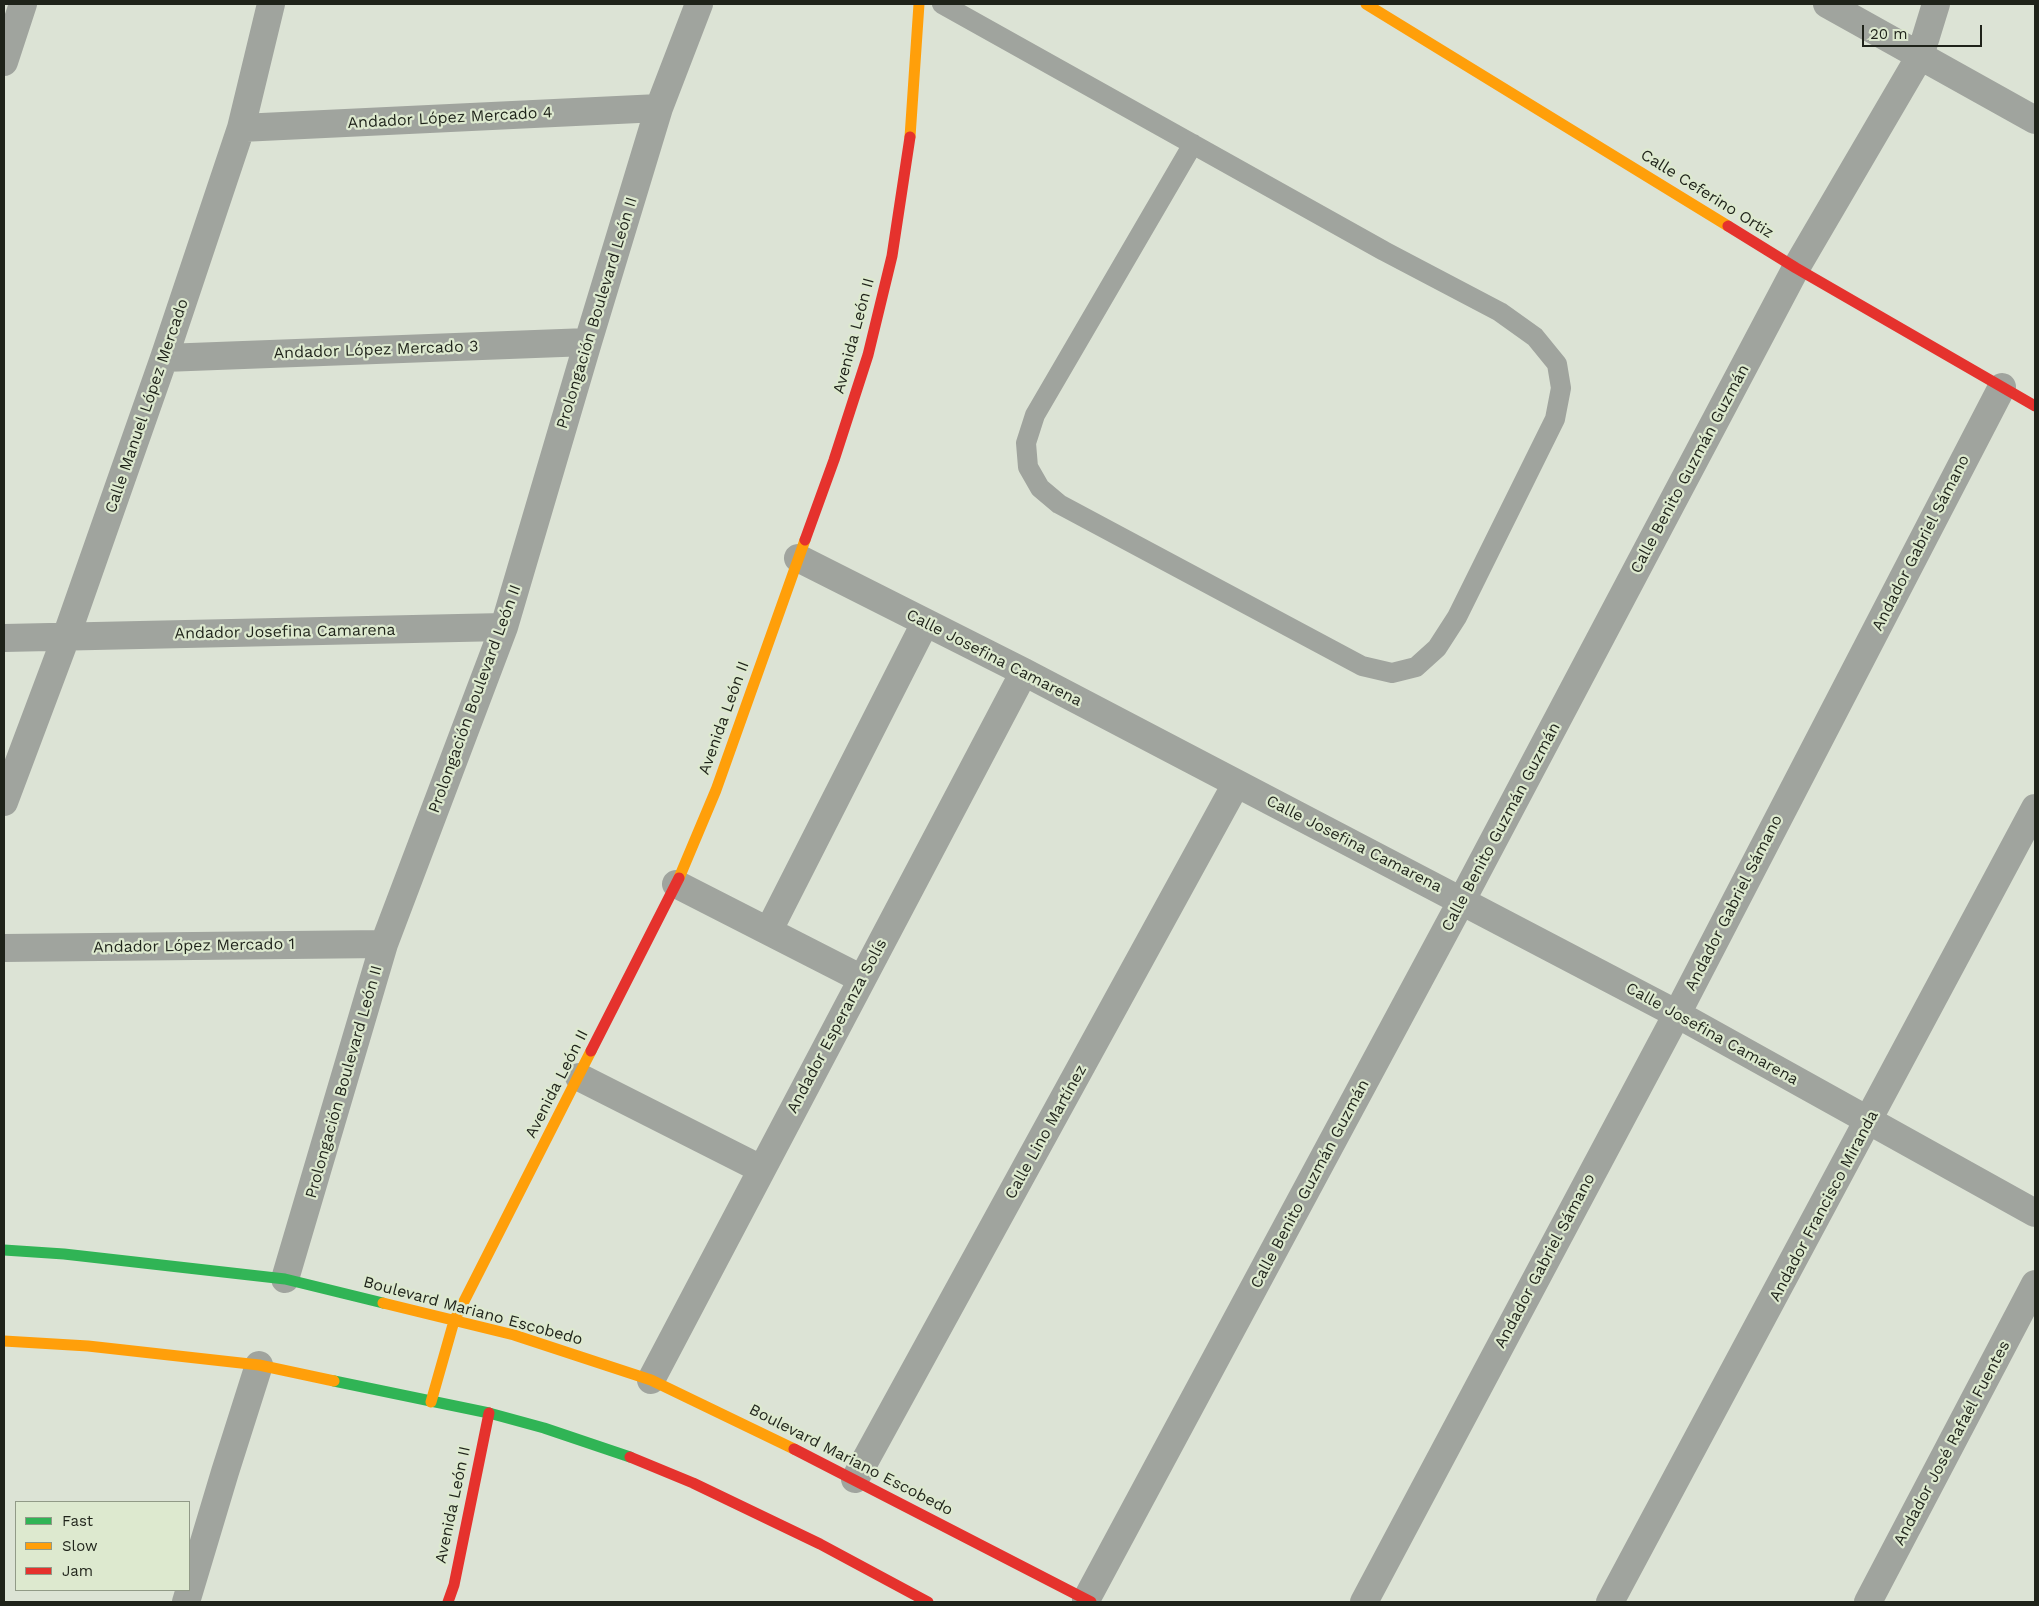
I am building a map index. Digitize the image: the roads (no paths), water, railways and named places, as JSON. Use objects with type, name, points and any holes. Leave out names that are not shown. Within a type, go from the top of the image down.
[{"type":"street","points":[[4,62],[23,4]]},
{"type":"street","name":"Calle Manuel López Mercado","points":[[4,802],[66,637],[164,358],[241,128],[271,4]]},
{"type":"street","name":"Prolongación Boulevard León II","points":[[285,1279],[384,944],[504,627],[588,342],[660,108],[699,4]]},
{"type":"street","name":"Avenida León II","points":[[431,1402],[454,1321],[676,884],[716,790],[834,460],[868,355],[892,256],[910,132],[919,4]]},
{"type":"street","name":"Calle Ceferino Ortiz","points":[[1366,4],[1796,268],[2035,406]]},
{"type":"street","points":[[1827,4],[2035,120]]},
{"type":"street","name":"Calle Benito Guzmán Guzmán","points":[[1089,1601],[1796,268],[1920,56],[1936,4]]},
{"type":"street","name":"Andador López Mercado 4","points":[[241,128],[660,108]]},
{"type":"street","name":"Andador López Mercado 3","points":[[164,358],[588,342]]},
{"type":"street","name":"Andador Gabriel Sámano","points":[[1364,1602],[1677,1014],[2002,387]]},
{"type":"street","name":"Calle Josefina Camarena","points":[[798,558],[1024,672],[1462,900],[1677,1014],[2035,1213]]},
{"type":"street","points":[[769,930],[924,623]]},
{"type":"street","name":"Andador Josefina Camarena","points":[[66,637],[504,627]]},
{"type":"street","points":[[4,638],[66,637]]},
{"type":"street","name":"Andador Esperanza Solís","points":[[651,1380],[1024,672]]},
{"type":"street","name":"Calle Lino Martínez","points":[[855,1479],[1236,784]]},
{"type":"street","name":"Andador Francisco Miranda","points":[[1610,1602],[2035,808]]},
{"type":"street","points":[[676,884],[862,978]]},
{"type":"street","name":"Andador López Mercado 1","points":[[4,948],[384,944]]},
{"type":"street","points":[[579,1077],[761,1169]]},
{"type":"street","name":"Boulevard Mariano Escobedo","points":[[4,1250],[64,1254],[285,1279],[514,1335],[651,1380],[855,1479],[1089,1601]]},
{"type":"street","name":"Andador José Rafaél Fuentes","points":[[1868,1602],[2035,1284]]},
{"type":"street","points":[[4,1341],[88,1346],[260,1364],[345,1381],[544,1428],[622,1454],[693,1483],[820,1544],[928,1602]]},
{"type":"street","points":[[190,1589],[260,1364]]},
{"type":"street","name":"Avenida León II","points":[[448,1602],[454,1584],[489,1414]]},
{"type":"lane","points":[[942,4],[1376,246],[1500,312],[1535,337],[1557,364],[1561,388],[1554,419],[1457,617],[1436,648],[1416,667],[1392,673],[1362,666],[1059,504],[1040,488],[1028,467],[1026,443],[1035,415],[1193,144]]}]
